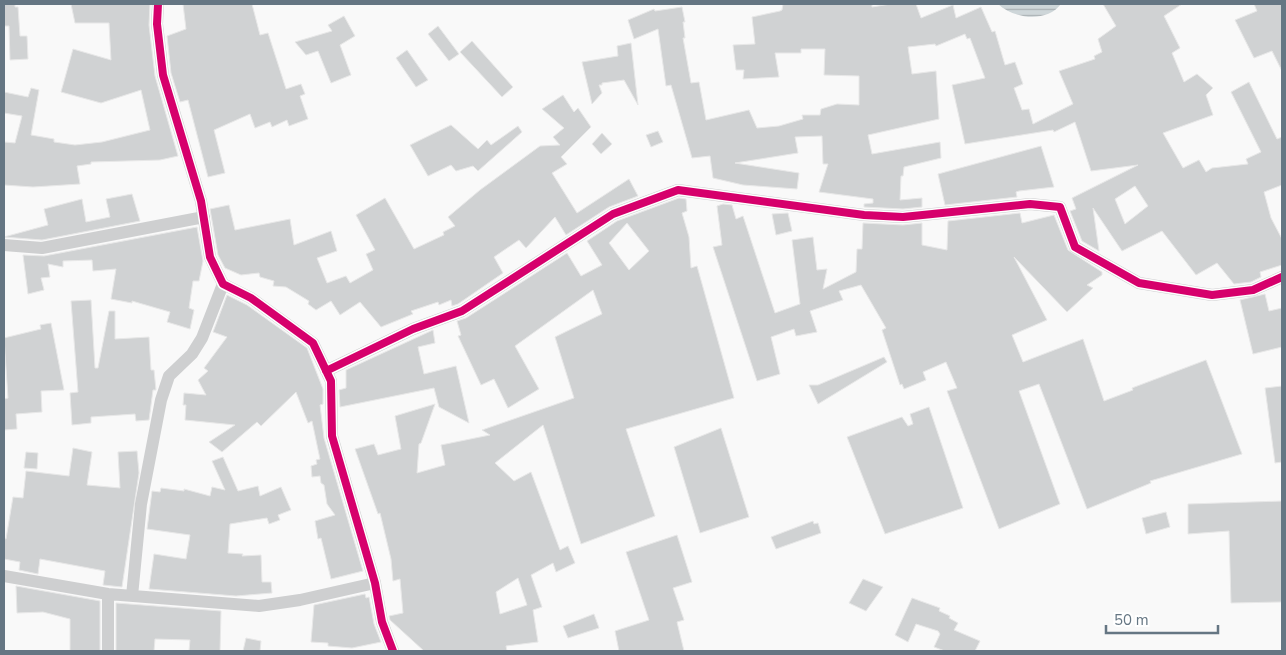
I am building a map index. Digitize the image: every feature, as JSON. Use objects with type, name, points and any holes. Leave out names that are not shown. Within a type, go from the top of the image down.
[{"type":"street","points":[[158,4],[157,24],[163,75],[204,217],[210,257],[223,284],[251,298],[313,342],[331,381],[332,436],[374,583],[382,622],[393,651]]},
{"type":"street","points":[[326,371],[413,329],[462,311],[614,214],[678,190],[855,214],[903,217],[1030,204],[1060,207],[1075,247],[1139,283],[1212,295],[1253,290],[1282,277]]},
{"type":"street","points":[[4,245],[42,248],[204,217]]},
{"type":"street","points":[[132,596],[145,479],[161,400],[169,376],[192,354],[202,338],[223,284]]},
{"type":"street","points":[[4,576],[108,594],[259,606],[374,583]]},
{"type":"street","points":[[108,594],[108,651]]},
{"type":"shaded area","points":[[998,4],[1061,4],[1048,14],[1030,17],[1013,13]]},
{"type":"building","points":[[4,4],[15,4],[15,7],[18,7],[20,36],[27,36],[28,59],[10,60],[9,26],[4,26]]},
{"type":"building","points":[[71,4],[150,4],[149,25],[155,76],[178,156],[160,160],[91,162],[91,164],[77,166],[80,184],[33,187],[4,185],[4,142],[15,143],[22,116],[4,113],[4,92],[28,97],[31,88],[39,90],[31,135],[54,139],[54,142],[75,145],[102,142],[150,130],[141,90],[101,103],[61,92],[73,49],[111,60],[109,23],[75,23]]},
{"type":"building","points":[[183,4],[252,4],[260,35],[268,33],[286,89],[301,84],[305,94],[300,96],[308,119],[289,126],[287,120],[272,127],[270,122],[255,128],[250,114],[214,130],[225,173],[208,177],[188,100],[180,102],[171,73],[167,36],[186,29]]},
{"type":"building","points":[[783,4],[872,4],[872,7],[891,4],[916,4],[921,18],[953,5],[956,18],[981,7],[992,32],[995,31],[1005,65],[1015,62],[1023,84],[1014,88],[1022,110],[1029,109],[1033,124],[1073,104],[1059,71],[1095,59],[1094,56],[1102,52],[1098,39],[1116,26],[1103,4],[1182,4],[1164,16],[1180,48],[1172,53],[1184,82],[1197,74],[1213,88],[1206,95],[1213,115],[1163,133],[1183,168],[1199,160],[1206,172],[1212,168],[1248,164],[1246,159],[1261,152],[1231,92],[1249,82],[1277,139],[1282,137],[1282,185],[1264,192],[1271,218],[1282,239],[1282,265],[1260,272],[1261,277],[1251,282],[1234,284],[1217,263],[1196,275],[1162,231],[1122,251],[1093,208],[1099,251],[1082,241],[1070,211],[1076,209],[1072,198],[1138,165],[1091,171],[1075,122],[1054,132],[1053,130],[965,144],[952,85],[985,78],[970,38],[967,39],[965,34],[936,46],[935,44],[908,47],[912,74],[936,71],[939,119],[868,135],[872,154],[940,142],[941,158],[904,167],[903,176],[901,176],[900,200],[922,198],[922,207],[903,209],[864,207],[864,204],[873,203],[873,199],[819,192],[828,164],[823,164],[822,136],[795,137],[798,153],[735,163],[799,173],[797,189],[743,185],[713,178],[710,156],[692,158],[671,85],[666,86],[658,29],[634,39],[628,20],[654,9],[655,11],[682,7],[685,22],[683,22],[685,38],[683,38],[691,83],[699,82],[706,120],[749,110],[757,128],[779,126],[803,119],[802,115],[820,115],[821,109],[837,104],[859,105],[859,76],[824,75],[825,49],[801,49],[801,53],[775,53],[779,77],[743,79],[744,70],[736,70],[733,45],[755,44],[752,17],[782,10]],"holes":[[[1135,186],[1148,206],[1125,224],[1115,199]]]},
{"type":"building","points":[[1254,4],[1282,4],[1282,71],[1272,51],[1254,58],[1235,20],[1257,11]]},
{"type":"building","points":[[344,16],[355,36],[340,45],[351,75],[331,83],[318,51],[306,55],[295,42],[332,31],[328,25]]},
{"type":"building","points":[[438,26],[459,54],[449,61],[428,34]]},
{"type":"building","points":[[472,41],[513,87],[502,97],[460,52]]},
{"type":"building","points":[[631,43],[638,105],[624,80],[599,85],[602,93],[592,104],[582,62],[618,56],[617,46]]},
{"type":"building","points":[[407,50],[428,80],[416,87],[396,58]]},
{"type":"building","points":[[563,95],[574,112],[578,108],[591,127],[561,157],[567,164],[552,173],[577,213],[629,179],[638,196],[609,207],[566,235],[555,217],[526,248],[519,240],[494,257],[503,273],[458,304],[452,306],[451,300],[439,305],[438,302],[411,311],[413,314],[381,327],[360,302],[340,315],[331,301],[316,310],[308,304],[309,301],[286,287],[273,286],[274,281],[260,277],[259,273],[241,275],[225,268],[218,255],[210,209],[229,205],[235,230],[290,219],[294,245],[331,231],[337,251],[317,258],[327,283],[346,276],[350,283],[373,270],[366,254],[375,250],[356,215],[385,198],[414,249],[444,235],[443,232],[455,226],[448,217],[480,190],[540,146],[560,145],[553,137],[564,128],[542,109]]},
{"type":"building","points":[[451,125],[478,149],[487,140],[491,145],[518,126],[522,132],[478,171],[473,166],[456,171],[451,165],[428,176],[410,145]]},
{"type":"building","points":[[658,131],[663,142],[651,147],[646,135]]},
{"type":"building","points":[[602,133],[612,144],[601,154],[592,144]]},
{"type":"building","points":[[1041,146],[1054,187],[1019,191],[1016,192],[1017,197],[945,205],[938,174]]},
{"type":"building","points":[[132,194],[140,221],[42,240],[4,237],[48,225],[44,209],[82,199],[86,222],[110,217],[106,199]]},
{"type":"building","points":[[679,198],[686,199],[687,211],[682,213],[689,237],[691,268],[697,266],[734,398],[626,429],[655,516],[581,544],[543,425],[495,463],[514,481],[531,472],[560,550],[568,546],[575,563],[556,572],[553,563],[531,575],[542,607],[533,610],[538,642],[506,646],[507,651],[424,651],[390,620],[389,616],[403,613],[400,579],[393,581],[391,559],[380,513],[378,514],[355,449],[374,444],[378,455],[401,449],[395,416],[435,404],[419,444],[417,473],[445,465],[441,445],[490,435],[482,430],[574,398],[555,337],[602,314],[593,290],[515,346],[539,389],[508,408],[494,379],[481,385],[458,336],[461,335],[457,321],[466,318],[567,253],[581,276],[602,265],[587,241],[617,221]],"holes":[[[627,223],[649,251],[629,270],[609,243]],[[518,578],[527,605],[500,614],[496,592]]]},
{"type":"building","points":[[723,204],[732,205],[736,219],[743,216],[775,313],[800,304],[792,240],[813,237],[817,270],[827,269],[823,289],[856,272],[857,249],[862,249],[863,223],[903,225],[922,223],[922,245],[947,250],[948,221],[1020,213],[1022,223],[1054,215],[1068,250],[1102,272],[1102,275],[1087,285],[1093,288],[1067,312],[1014,257],[1047,320],[1012,335],[1023,362],[1083,339],[1104,401],[1133,390],[1132,388],[1206,360],[1242,454],[1150,481],[1151,483],[1087,509],[1039,384],[1019,391],[1060,504],[999,529],[947,391],[957,388],[946,362],[923,372],[926,380],[904,389],[902,384],[900,385],[882,330],[886,328],[861,285],[839,291],[843,300],[810,311],[817,332],[796,336],[794,329],[771,337],[780,374],[757,381],[713,247],[722,245],[717,206]]},
{"type":"building","points":[[788,213],[792,231],[776,235],[772,214]]},
{"type":"building","points":[[197,227],[203,261],[199,281],[193,281],[189,308],[194,310],[190,329],[167,322],[170,312],[132,301],[132,303],[111,299],[116,269],[93,271],[92,260],[63,261],[63,267],[48,264],[50,277],[41,278],[44,290],[28,294],[23,255],[44,256]]},
{"type":"building","points":[[1265,294],[1269,311],[1282,308],[1282,347],[1253,354],[1240,300]]},
{"type":"building","points":[[227,295],[247,305],[307,348],[323,389],[323,404],[320,405],[324,438],[363,571],[331,579],[321,538],[318,539],[315,521],[335,515],[327,504],[324,485],[321,483],[320,476],[312,477],[311,466],[317,464],[316,460],[320,459],[312,421],[308,423],[296,392],[261,426],[257,422],[222,452],[209,442],[235,425],[185,420],[186,405],[183,405],[184,393],[206,395],[198,380],[208,371],[204,368],[227,337],[213,332]]},
{"type":"building","points":[[91,300],[95,368],[98,368],[109,311],[115,311],[115,339],[149,337],[151,370],[154,370],[156,390],[153,390],[149,420],[136,421],[135,414],[91,417],[91,423],[72,425],[70,393],[78,392],[71,301]]},
{"type":"building","points":[[51,323],[64,390],[41,391],[42,412],[16,414],[17,429],[4,430],[4,399],[8,398],[4,338],[41,329],[40,325]]},
{"type":"building","points":[[433,330],[435,343],[418,347],[424,374],[456,366],[469,423],[439,407],[434,388],[340,407],[339,390],[346,388],[346,370]]},
{"type":"building","points":[[884,357],[887,362],[818,404],[809,385],[818,385]]},
{"type":"building","points":[[1282,386],[1282,462],[1275,463],[1265,388]]},
{"type":"building","points":[[929,407],[963,508],[885,534],[847,437],[902,417],[908,426],[913,424],[910,414]]},
{"type":"building","points":[[721,428],[749,517],[700,533],[674,447]]},
{"type":"building","points":[[73,448],[92,452],[87,485],[120,488],[118,452],[137,451],[139,473],[122,587],[103,585],[105,571],[40,559],[38,574],[19,570],[20,562],[4,559],[4,538],[6,539],[13,497],[23,498],[26,471],[69,476]]},
{"type":"building","points":[[26,452],[38,453],[37,469],[24,468]]},
{"type":"building","points":[[223,457],[238,491],[258,486],[260,496],[281,487],[291,510],[278,515],[280,520],[269,524],[267,518],[230,524],[228,553],[243,554],[242,556],[261,555],[262,582],[271,582],[272,593],[236,596],[149,589],[154,554],[186,559],[190,535],[147,529],[152,491],[160,492],[161,488],[184,491],[184,489],[210,496],[212,487],[225,490],[212,461]]},
{"type":"building","points":[[1282,501],[1282,602],[1231,603],[1229,531],[1188,534],[1188,504]]},
{"type":"building","points":[[1166,512],[1170,527],[1146,534],[1142,518]]},
{"type":"building","points":[[813,521],[814,524],[818,523],[821,533],[776,549],[771,537]]},
{"type":"building","points":[[677,535],[692,582],[673,588],[684,620],[677,622],[684,651],[619,651],[615,631],[649,620],[626,552]]},
{"type":"building","points":[[863,579],[883,587],[866,611],[849,603]]},
{"type":"building","points":[[16,586],[100,601],[100,651],[70,651],[70,619],[43,612],[17,613]]},
{"type":"building","points":[[365,594],[366,598],[369,597],[374,624],[381,642],[352,648],[311,642],[314,605]]},
{"type":"building","points":[[912,598],[940,608],[939,611],[950,616],[949,618],[958,623],[954,630],[980,641],[975,651],[945,651],[934,647],[940,634],[938,631],[916,624],[908,642],[895,635]]},
{"type":"building","points":[[116,603],[221,611],[220,651],[189,651],[190,640],[155,639],[154,651],[116,651]]},
{"type":"building","points":[[594,614],[599,628],[568,638],[563,626]]},
{"type":"building","points":[[246,638],[261,641],[260,651],[243,651]]},
{"type":"cycle path","points":[[158,4],[157,24],[163,75],[201,201],[210,257],[223,284],[251,298],[313,343],[331,381],[332,436],[375,583],[382,622],[393,651]]},
{"type":"cycle path","points":[[326,371],[413,329],[462,311],[613,214],[678,190],[864,215],[903,217],[1030,204],[1060,207],[1075,247],[1139,283],[1212,295],[1253,290],[1282,277]]}]
